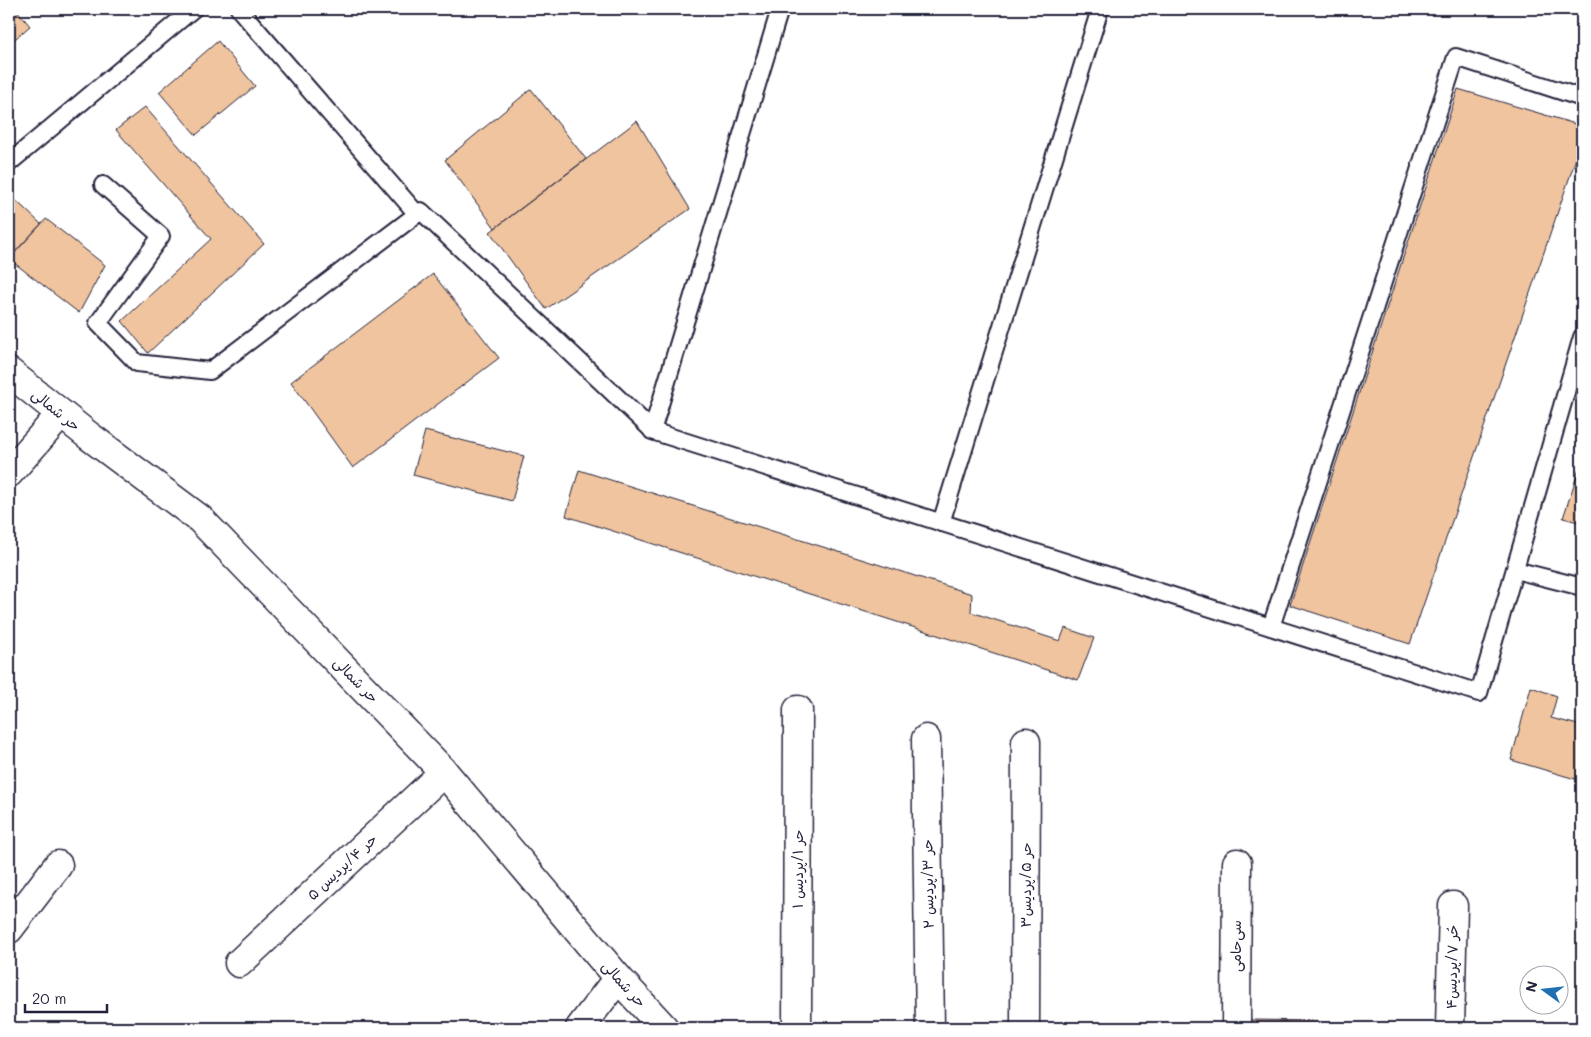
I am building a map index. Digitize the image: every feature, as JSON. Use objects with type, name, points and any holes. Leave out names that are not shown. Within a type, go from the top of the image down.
[{"type":"street","name":"حر شمالی","points":[[9,372],[61,414],[200,519],[444,772],[618,978],[664,1028]]},
{"type":"street","points":[[9,473],[61,414]]},
{"type":"street","name":"حر ۱/پردیس ۱","points":[[797,1028],[798,710]]},
{"type":"street","name":"حر ۳/پردیس ۲","points":[[926,739],[930,1028]]},
{"type":"street","name":"حر ۵/پردیس۳","points":[[1025,1028],[1026,742]]},
{"type":"street","name":"حر ۴/پردیس ۵","points":[[239,963],[444,772]]},
{"type":"street","name":"سی‌حامی","points":[[1236,1028],[1237,863]]},
{"type":"street","points":[[9,929],[58,865]]},
{"type":"street","name":"حُر ۷/پردیس۴","points":[[1450,1028],[1453,906]]},
{"type":"street","points":[[580,1028],[618,978]]},
{"type":"lane","points":[[9,164],[194,9]]},
{"type":"lane","points":[[239,9],[417,214]]},
{"type":"lane","points":[[652,430],[780,9]]},
{"type":"lane","points":[[941,523],[1100,9]]},
{"type":"lane","points":[[1271,627],[1456,57],[1582,98]]},
{"type":"lane","points":[[103,185],[161,236],[98,323],[137,363],[210,371],[421,211],[652,431],[1479,694],[1582,337]]},
{"type":"lane","points":[[1515,570],[1582,587]]},
{"type":"building","points":[[9,9],[16,9],[30,26],[9,44]]},
{"type":"building","points":[[218,41],[255,86],[196,135],[159,92]]},
{"type":"building","points":[[531,89],[586,159],[495,228],[445,160]]},
{"type":"building","points":[[1458,89],[1582,126],[1582,141],[1410,644],[1290,605]]},
{"type":"building","points":[[145,107],[264,244],[148,353],[122,321],[211,239],[116,130]]},
{"type":"building","points":[[637,121],[690,209],[546,309],[490,232]]},
{"type":"building","points":[[9,194],[41,224],[13,254],[9,251]]},
{"type":"building","points":[[46,219],[105,265],[79,313],[9,259]]},
{"type":"building","points":[[433,274],[499,358],[353,468],[291,382]]},
{"type":"building","points":[[425,431],[524,456],[512,501],[413,475]]},
{"type":"building","points":[[1582,460],[1582,523],[1563,518]]},
{"type":"building","points":[[579,470],[972,594],[971,612],[1060,641],[1065,628],[1094,638],[1078,680],[566,516]]},
{"type":"building","points":[[1531,687],[1557,696],[1551,718],[1582,726],[1582,781],[1511,760]]},
{"type":"building","points":[[1251,1020],[1318,1021],[1317,1028],[1251,1028]]}]
